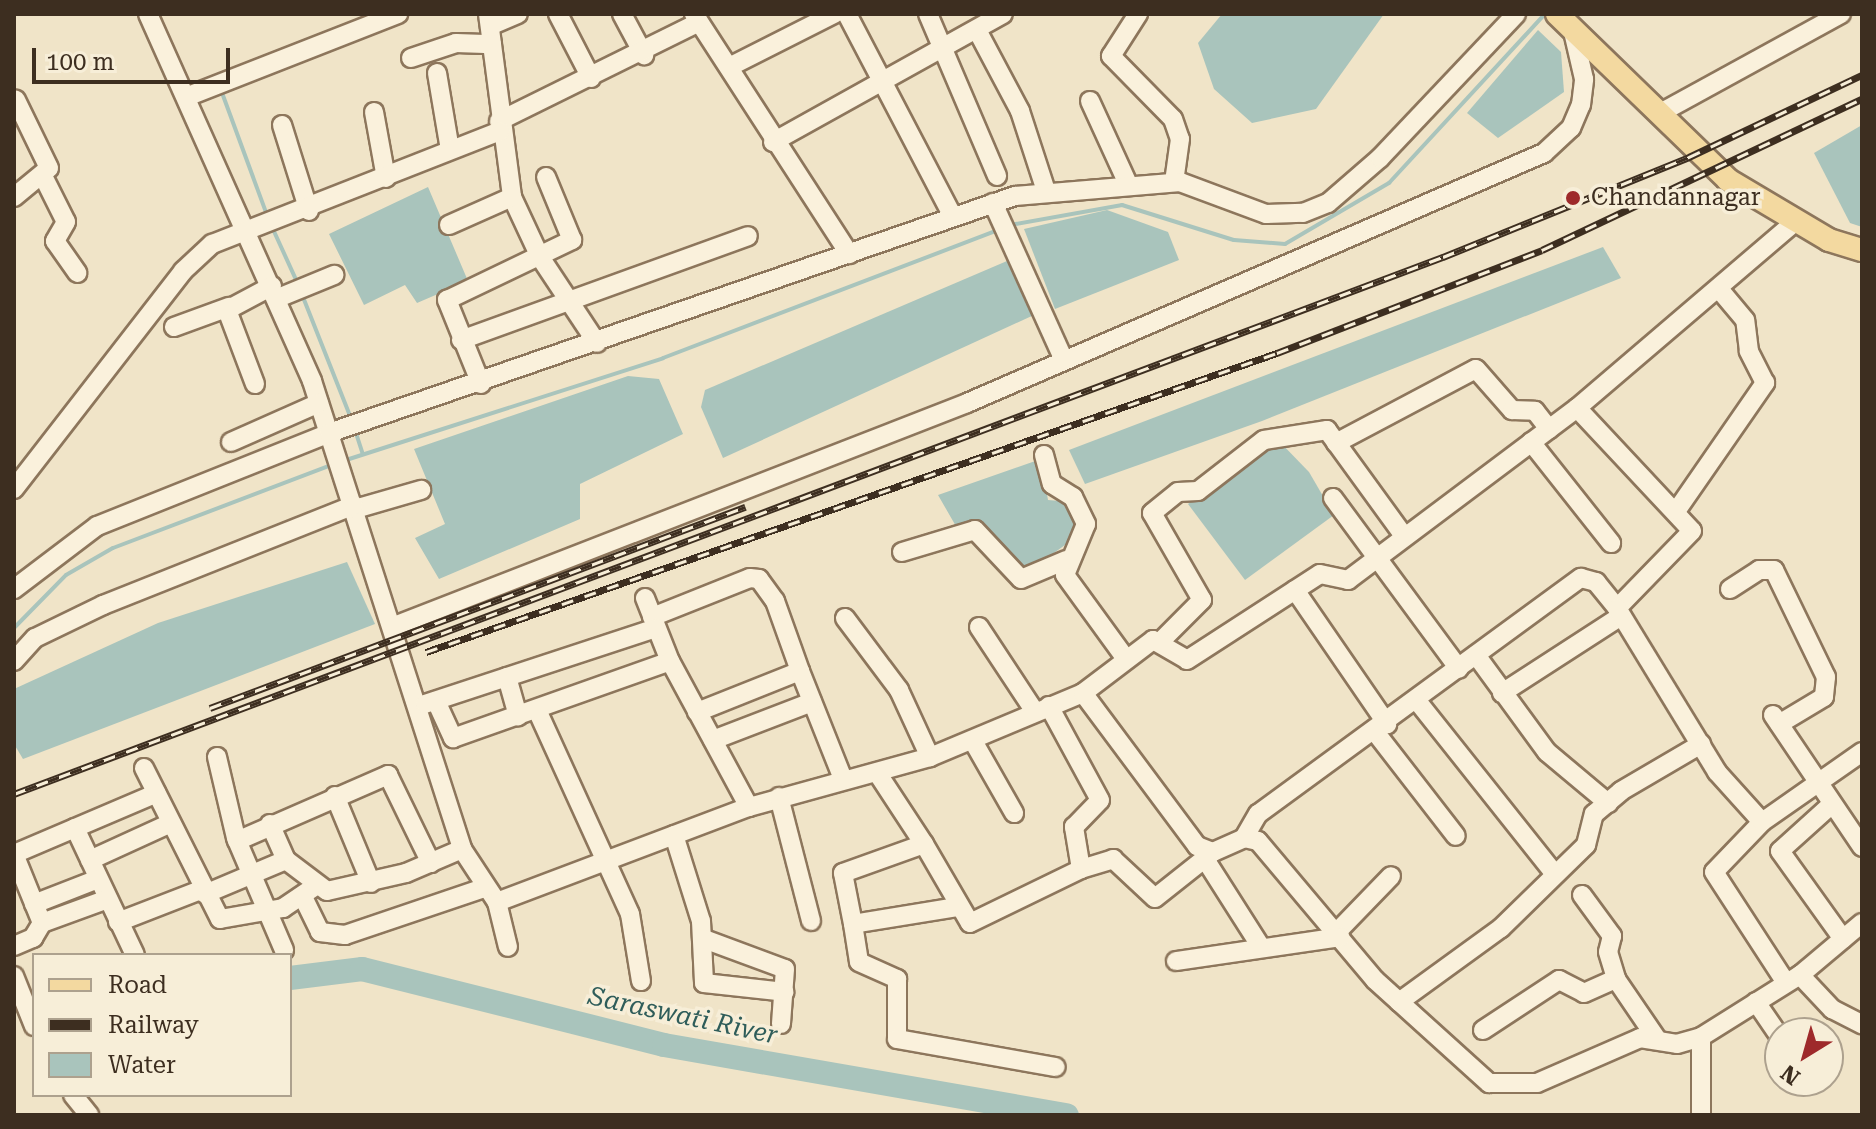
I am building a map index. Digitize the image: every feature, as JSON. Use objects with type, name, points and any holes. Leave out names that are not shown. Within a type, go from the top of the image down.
[{"type":"main road","points":[[1565,21],[1662,112],[1703,160],[1795,222],[1862,250]]},
{"type":"street","points":[[148,14],[244,234],[275,292],[319,403],[392,627],[427,704],[462,849],[490,895],[508,947]]},
{"type":"street","points":[[186,97],[351,22],[398,14]]},
{"type":"street","points":[[411,58],[456,43],[518,14]]},
{"type":"street","points":[[558,14],[591,78]]},
{"type":"street","points":[[622,14],[644,55]]},
{"type":"street","points":[[729,67],[834,14]]},
{"type":"street","points":[[847,14],[953,217]]},
{"type":"street","points":[[928,14],[947,46],[997,176]]},
{"type":"street","points":[[773,142],[883,78],[947,46],[980,23],[1003,14]]},
{"type":"street","points":[[1137,14],[1113,49],[1112,63],[1173,119],[1180,139],[1174,182]]},
{"type":"street","points":[[15,586],[97,526],[329,433],[481,384],[953,217],[998,220],[1045,188],[1174,182],[1266,214],[1328,203],[1516,14]]},
{"type":"street","points":[[1662,112],[1841,14]]},
{"type":"street","points":[[14,489],[183,271],[212,244],[309,211],[450,150],[591,78],[644,55],[696,18],[773,142],[849,254]]},
{"type":"street","points":[[392,627],[1064,360],[1544,153],[1571,128],[1581,105],[1584,79],[1565,21]]},
{"type":"street","points":[[980,23],[1020,111],[1045,188]]},
{"type":"street","points":[[491,28],[499,126],[512,197],[540,257],[573,302],[597,343]]},
{"type":"street","points":[[437,73],[450,150]]},
{"type":"street","points":[[14,197],[43,176],[49,161],[16,100]]},
{"type":"street","points":[[1090,101],[1128,184]]},
{"type":"street","points":[[374,112],[386,178]]},
{"type":"street","points":[[282,125],[309,211]]},
{"type":"street","points":[[43,176],[66,222],[55,241],[77,273]]},
{"type":"street","points":[[481,384],[447,300],[572,240],[546,177]]},
{"type":"street","points":[[449,225],[512,197]]},
{"type":"street","points":[[998,220],[1064,360]]},
{"type":"street","points":[[1161,641],[1187,660],[1327,572],[1348,580],[1577,408],[1721,291],[1795,222]]},
{"type":"street","points":[[461,340],[573,302],[748,236]]},
{"type":"street","points":[[174,327],[334,275]]},
{"type":"street","points":[[1677,510],[1765,383],[1749,351],[1745,320],[1721,291]]},
{"type":"street","points":[[229,307],[255,384]]},
{"type":"street","points":[[1336,443],[1476,369],[1512,410],[1535,411],[1549,429]]},
{"type":"street","points":[[231,442],[319,403]]},
{"type":"street","points":[[1502,693],[1619,612],[1688,539],[1690,524],[1577,408]]},
{"type":"street","points":[[270,824],[286,860],[309,892],[320,932],[345,935],[608,862],[779,797],[843,779],[878,774],[973,741],[1083,693],[1126,659],[1161,641],[1202,600],[1154,526],[1155,507],[1178,492],[1198,491],[1270,438],[1321,428],[1336,443],[1404,536]]},
{"type":"street","points":[[1531,442],[1611,543]]},
{"type":"street","points":[[902,552],[975,530],[1021,579],[1066,560],[1085,540],[1086,524],[1073,497],[1052,484],[1044,455]]},
{"type":"street","points":[[14,661],[35,638],[103,605],[354,507],[421,490]]},
{"type":"street","points":[[1333,498],[1459,669]]},
{"type":"street","points":[[1066,560],[1069,582],[1126,659]]},
{"type":"street","points":[[1730,589],[1759,570],[1774,570],[1826,677],[1824,697],[1776,720],[1862,847]]},
{"type":"street","points":[[878,774],[943,869],[957,907],[970,923],[980,922],[1081,869],[1113,859],[1155,898],[1209,856],[1244,838],[1258,814],[1418,702],[1581,578],[1596,582],[1619,612],[1701,744],[1762,822]]},
{"type":"street","points":[[427,704],[654,622],[759,579],[775,601],[843,779]]},
{"type":"street","points":[[1295,590],[1381,728],[1456,836]]},
{"type":"street","points":[[645,598],[670,661],[749,807]]},
{"type":"street","points":[[845,618],[899,690],[930,757]]},
{"type":"street","points":[[979,627],[1042,709],[1100,800],[1074,827],[1081,869]]},
{"type":"street","points":[[1476,655],[1547,752],[1608,803]]},
{"type":"street","points":[[427,704],[453,738],[670,661]]},
{"type":"street","points":[[697,712],[800,671]]},
{"type":"street","points":[[507,677],[518,716]]},
{"type":"street","points":[[1083,693],[1197,846],[1209,856],[1261,947]]},
{"type":"street","points":[[713,740],[812,702]]},
{"type":"street","points":[[1418,702],[1554,873]]},
{"type":"street","points":[[537,710],[608,862],[635,932],[641,981]]},
{"type":"street","points":[[973,741],[1014,813]]},
{"type":"street","points":[[1399,1002],[1501,928],[1586,845],[1594,814],[1701,744]]},
{"type":"street","points":[[1862,752],[1762,822],[1714,872],[1793,979],[1832,1009],[1862,1024]]},
{"type":"street","points":[[217,757],[237,841],[284,950]]},
{"type":"street","points":[[144,768],[220,919],[267,910],[309,892],[337,891],[371,883],[462,849]]},
{"type":"street","points":[[237,841],[388,775],[431,863]]},
{"type":"street","points":[[42,923],[14,854],[157,793]]},
{"type":"street","points":[[335,796],[371,883]]},
{"type":"street","points":[[779,797],[811,921]]},
{"type":"street","points":[[1832,804],[1780,851],[1843,939]]},
{"type":"street","points":[[90,860],[171,823]]},
{"type":"street","points":[[75,828],[134,953]]},
{"type":"street","points":[[674,835],[704,939],[704,983],[785,992]]},
{"type":"street","points":[[1244,838],[1258,841],[1399,1002],[1474,1073],[1510,1088],[1537,1083],[1624,1043],[1657,1039],[1677,1044],[1701,1037],[1793,979],[1862,923]]},
{"type":"street","points":[[924,844],[843,873],[859,962],[897,979],[897,1039],[1056,1067]]},
{"type":"street","points":[[118,922],[252,876],[286,860]]},
{"type":"street","points":[[1176,961],[1338,935],[1391,876]]},
{"type":"street","points":[[34,904],[98,879]]},
{"type":"street","points":[[1582,895],[1612,936],[1608,952],[1616,979],[1657,1039]]},
{"type":"street","points":[[14,946],[33,938],[42,923],[108,899]]},
{"type":"street","points":[[853,924],[957,907]]},
{"type":"street","points":[[704,939],[780,964],[785,992],[781,1024]]},
{"type":"street","points":[[14,976],[32,1021]]},
{"type":"street","points":[[1483,1030],[1559,980],[1584,993],[1616,979]]},
{"type":"street","points":[[1756,1002],[1766,1017]]},
{"type":"street","points":[[1701,1037],[1701,1112]]},
{"type":"street","points":[[75,1097],[89,1115]]},
{"type":"water","points":[[1222,14],[1384,14],[1316,109],[1252,123],[1214,89],[1198,43]]},
{"type":"water","points":[[1538,30],[1561,52],[1564,92],[1498,138],[1467,113]]},
{"type":"water","points":[[1862,125],[1862,227],[1850,223],[1814,153]]},
{"type":"water","points":[[428,187],[468,281],[417,303],[405,285],[364,305],[329,234]]},
{"type":"water","points":[[1107,210],[1168,232],[1179,260],[1055,309],[1024,229]]},
{"type":"water","points":[[1603,247],[1621,278],[1262,421],[1085,484],[1069,450]]},
{"type":"water","points":[[1007,261],[1034,315],[723,458],[701,407],[705,390]]},
{"type":"water","points":[[628,376],[659,379],[683,434],[580,484],[580,519],[439,579],[415,538],[445,524],[414,449]]},
{"type":"water","points":[[1277,439],[1309,472],[1334,515],[1245,580],[1188,504]]},
{"type":"water","points":[[1041,459],[1048,500],[1072,502],[1083,532],[1022,576],[957,528],[938,495]]},
{"type":"water","points":[[347,562],[375,624],[23,759],[14,744],[14,689],[158,623]]},
{"type":"waterway","points":[[1010,225],[1122,205],[1234,240],[1285,244],[1389,183],[1545,14]]},
{"type":"waterway","points":[[221,90],[267,215]]},
{"type":"waterway","points":[[272,227],[298,284]]},
{"type":"waterway","points":[[343,461],[663,358],[998,230]]},
{"type":"waterway","points":[[301,292],[351,418]]},
{"type":"waterway","points":[[355,430],[363,454]]},
{"type":"waterway","points":[[14,628],[66,575],[113,548],[334,464]]},
{"type":"waterway","name":"Saraswati River","points":[[292,978],[362,969],[664,1045],[1067,1115]]},
{"type":"railway","points":[[14,794],[1443,257],[1689,157],[1862,75]]},
{"type":"railway","points":[[426,652],[1277,353],[1542,250],[1862,99]]},
{"type":"railway","points":[[210,708],[745,507]]},
{"type":"place","name":"Chandannagar","points":[[1573,198]]}]
